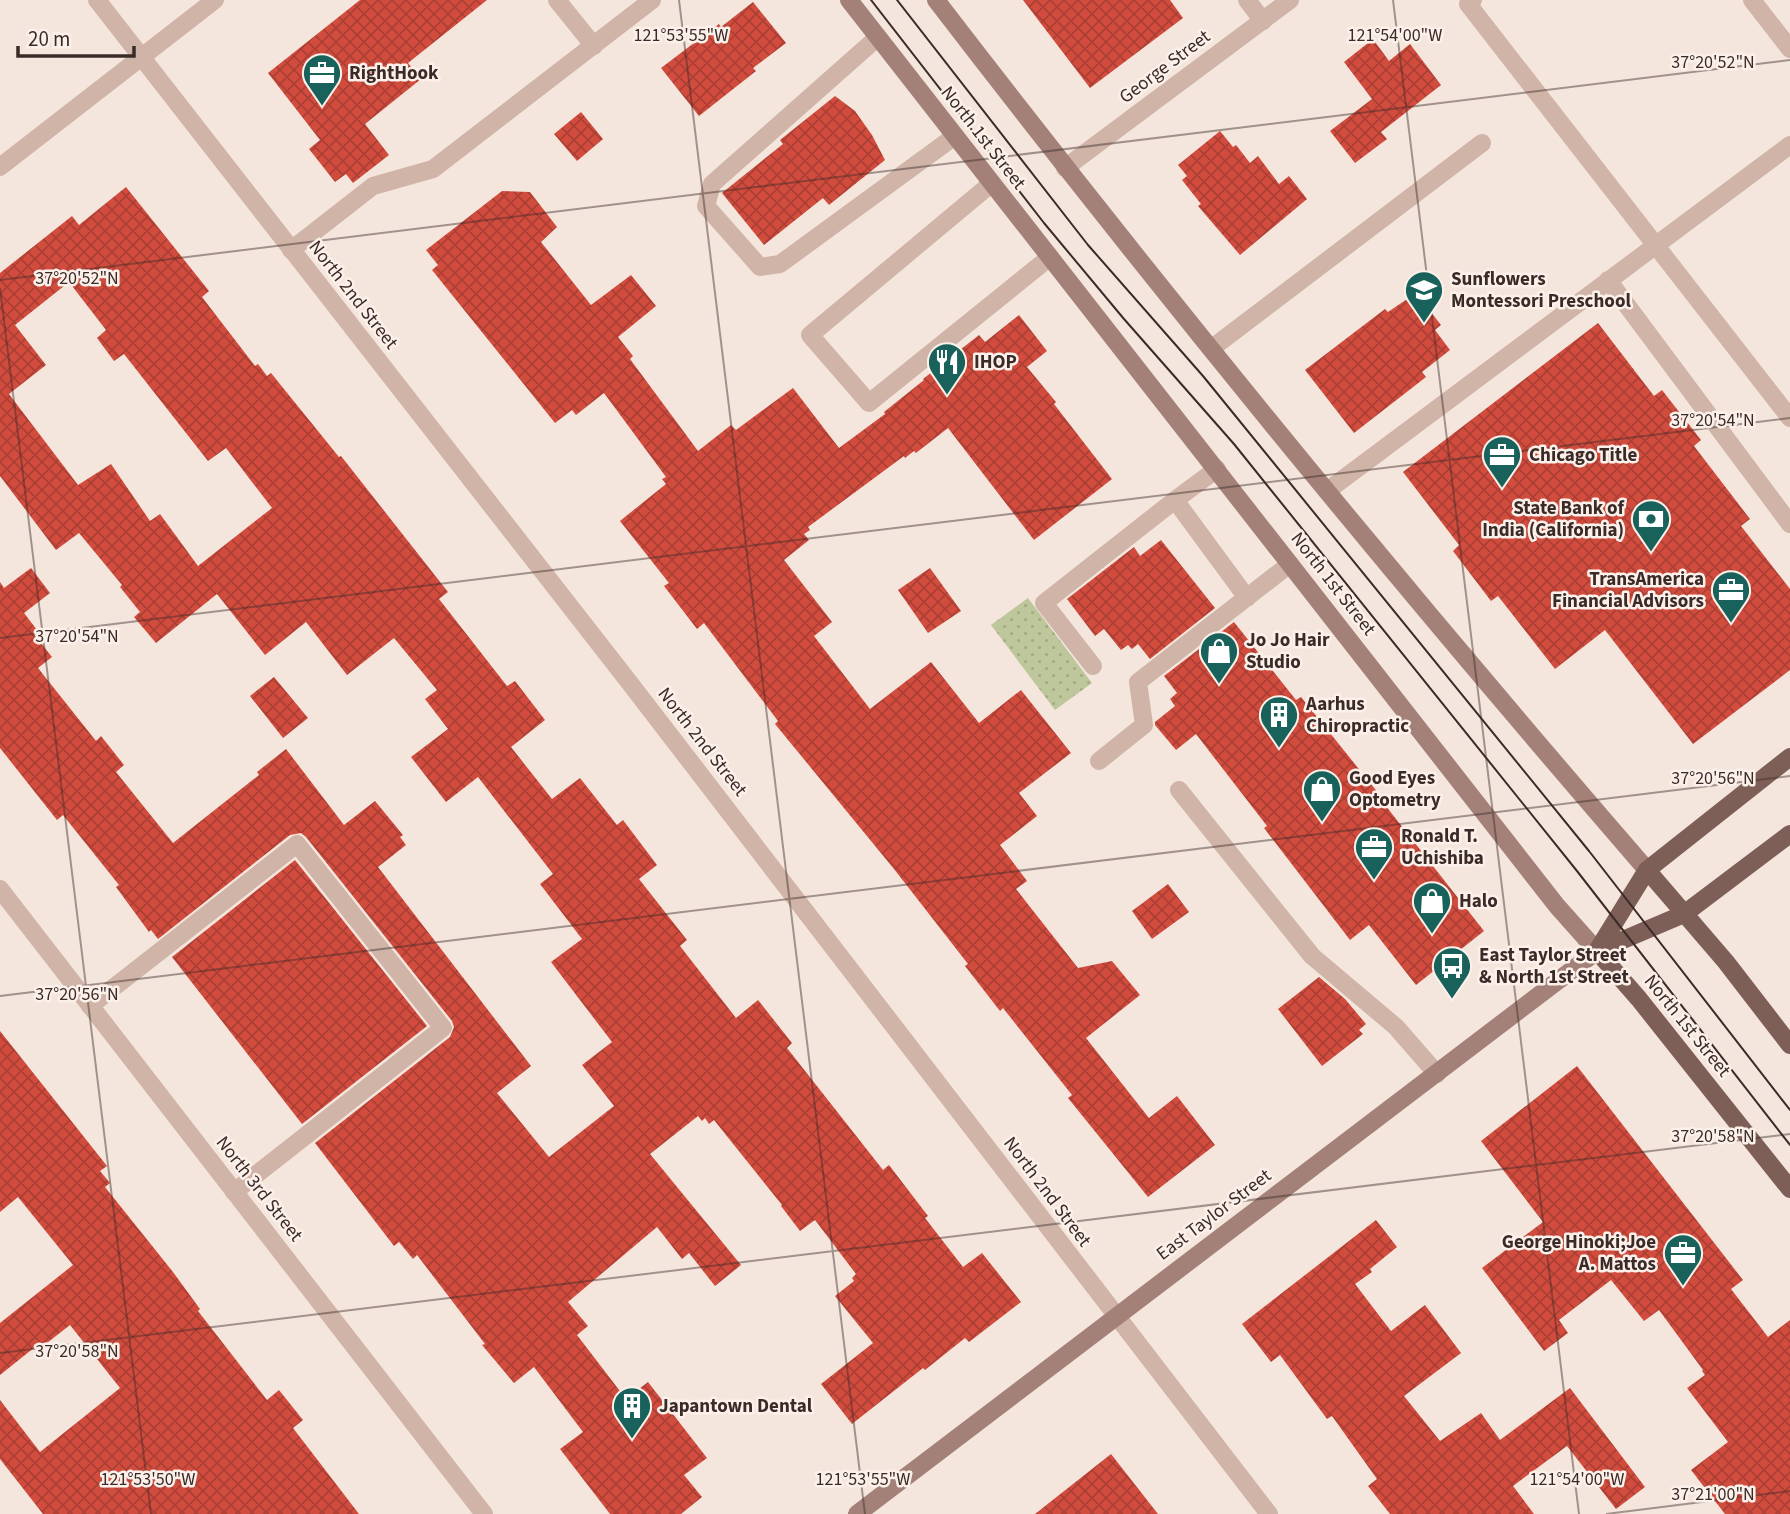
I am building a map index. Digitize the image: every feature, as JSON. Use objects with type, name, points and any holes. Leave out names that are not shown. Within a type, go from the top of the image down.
[{"type":"main road","name":"North 1st Street","points":[[849,0],[1557,906],[1639,999],[1790,1189]]},
{"type":"main road","points":[[936,0],[1065,168],[1327,491],[1726,962],[1790,1045]]},
{"type":"main road","points":[[1597,951],[1647,870],[1790,757]]},
{"type":"main road","points":[[1597,951],[1684,914],[1790,834]]},
{"type":"main road","name":"East Taylor Street","points":[[857,1514],[1597,951]]},
{"type":"street","name":"North 2nd Street","points":[[97,0],[637,692],[1269,1514]]},
{"type":"street","points":[[0,167],[215,0]]},
{"type":"street","points":[[557,0],[594,46]]},
{"type":"street","points":[[291,250],[373,186],[433,169],[652,0]]},
{"type":"street","points":[[1247,0],[1263,21]]},
{"type":"street","name":"George Street","points":[[1065,168],[1290,0]]},
{"type":"street","points":[[1473,0],[1468,4],[1790,418]]},
{"type":"street","points":[[1752,0],[1790,49]]},
{"type":"street","points":[[878,37],[712,184],[706,206],[760,267],[780,264],[955,136]]},
{"type":"street","points":[[1212,348],[1482,143]]},
{"type":"street","points":[[1327,491],[1790,145]]},
{"type":"street","points":[[992,183],[810,335],[869,403],[1050,257]]},
{"type":"street","points":[[1608,280],[1790,524]]},
{"type":"street","points":[[1093,666],[1044,603],[1217,470]]},
{"type":"street","points":[[1175,500],[1247,598]]},
{"type":"street","points":[[1099,761],[1144,725],[1138,682],[1290,564]]},
{"type":"street","points":[[1179,790],[1312,956],[1396,1027],[1437,1074]]},
{"type":"street","points":[[90,1006],[297,844],[443,1028],[234,1192]]},
{"type":"street","name":"North 3rd Street","points":[[0,889],[484,1514]]},
{"type":"green space","points":[[1028,598],[1092,683],[1055,710],[991,625]]},
{"type":"building","points":[[360,0],[487,0],[408,63],[421,79],[365,124],[389,155],[353,183],[346,174],[335,182],[309,149],[320,140],[268,73]]},
{"type":"building","points":[[1023,0],[1170,0],[1183,18],[1090,88]]},
{"type":"building","points":[[753,2],[786,43],[753,68],[756,71],[699,116],[661,68]]},
{"type":"building","points":[[1373,39],[1389,61],[1410,44],[1441,85],[1381,132],[1387,139],[1355,163],[1330,131],[1372,99],[1344,62]]},
{"type":"building","points":[[835,96],[855,111],[885,160],[829,205],[823,198],[764,245],[722,193],[783,144],[780,140]]},
{"type":"building","points":[[581,112],[603,139],[577,161],[554,134]]},
{"type":"building","points":[[1220,131],[1250,163],[1258,156],[1279,184],[1289,176],[1307,199],[1240,255],[1198,206],[1201,204],[1182,180],[1187,176],[1178,165]]},
{"type":"building","points":[[126,187],[209,291],[202,297],[255,366],[258,364],[267,376],[271,373],[339,457],[341,456],[448,592],[439,599],[507,686],[515,681],[545,720],[511,747],[552,799],[580,778],[617,825],[623,820],[657,865],[639,879],[687,940],[680,946],[736,1018],[758,1000],[792,1043],[787,1048],[883,1170],[889,1165],[963,1267],[982,1253],[1021,1302],[969,1342],[965,1338],[925,1370],[923,1368],[852,1424],[821,1384],[873,1343],[835,1296],[854,1281],[852,1278],[856,1274],[815,1220],[800,1231],[714,1120],[709,1124],[705,1118],[702,1121],[698,1116],[650,1154],[741,1265],[715,1286],[689,1253],[682,1259],[657,1227],[568,1302],[588,1326],[577,1335],[626,1399],[648,1382],[707,1458],[684,1475],[702,1497],[681,1514],[610,1514],[560,1449],[583,1432],[534,1367],[514,1383],[482,1345],[485,1344],[417,1255],[413,1259],[399,1242],[394,1246],[315,1143],[450,1037],[454,1027],[452,1021],[306,837],[301,833],[290,835],[158,939],[151,930],[149,932],[116,887],[119,885],[63,815],[57,820],[0,748],[0,582],[4,588],[31,568],[50,593],[24,613],[37,630],[33,633],[52,657],[38,668],[96,741],[101,736],[124,765],[116,772],[173,843],[259,775],[257,772],[286,749],[344,825],[375,801],[403,835],[400,837],[406,845],[378,867],[531,1066],[497,1093],[549,1157],[614,1106],[582,1065],[612,1042],[551,962],[582,939],[540,884],[553,874],[478,777],[446,802],[411,757],[448,729],[425,699],[437,690],[394,638],[347,675],[306,622],[265,655],[217,594],[156,643],[134,617],[140,612],[120,587],[122,585],[79,533],[56,550],[0,476],[0,273],[72,216],[79,225]],"holes":[[[69,282],[106,330],[97,338],[114,361],[124,354],[208,461],[226,448],[272,508],[198,566],[160,514],[150,521],[111,464],[78,485],[9,394],[46,365],[15,325]]]},
{"type":"building","points":[[502,191],[530,192],[557,227],[541,242],[591,305],[631,275],[656,306],[618,337],[633,356],[630,359],[698,451],[731,425],[736,430],[793,388],[839,448],[885,414],[884,412],[923,379],[979,335],[985,342],[1019,315],[1047,351],[1027,367],[1112,479],[1034,540],[948,428],[916,453],[914,451],[905,458],[904,456],[808,527],[810,530],[804,534],[809,540],[784,560],[832,622],[814,636],[870,709],[931,662],[979,723],[1021,690],[1071,753],[1019,793],[1037,816],[1000,845],[1027,881],[1016,889],[1078,968],[1112,961],[1140,995],[1086,1038],[1149,1118],[1177,1096],[1215,1145],[1148,1197],[1068,1098],[1072,1095],[1003,1008],[1000,1011],[965,966],[968,964],[894,869],[775,724],[778,721],[704,623],[697,629],[664,586],[669,583],[620,521],[666,484],[662,479],[666,477],[604,393],[576,415],[572,410],[555,423],[432,270],[438,265],[426,250]]},
{"type":"building","points":[[1416,293],[1441,325],[1435,330],[1450,350],[1422,372],[1426,377],[1354,433],[1305,370],[1385,309],[1388,312]]},
{"type":"building","points":[[1598,323],[1654,396],[1662,390],[1701,440],[1694,446],[1750,519],[1741,526],[1790,589],[1790,670],[1693,744],[1605,630],[1555,669],[1498,596],[1491,601],[1453,551],[1459,545],[1403,472]]},
{"type":"building","points":[[1161,540],[1215,608],[1150,659],[1138,644],[1132,649],[1128,645],[1121,650],[1104,629],[1095,636],[1067,599],[1134,547],[1140,556]]},
{"type":"building","points":[[930,568],[961,611],[928,633],[898,590]]},
{"type":"building","points":[[1234,622],[1296,700],[1301,697],[1484,931],[1416,985],[1369,925],[1350,940],[1196,734],[1176,750],[1155,725],[1155,722],[1175,706],[1170,699],[1177,693],[1164,676]]},
{"type":"building","points":[[274,677],[308,718],[283,738],[250,696]]},
{"type":"building","points":[[295,860],[427,1026],[302,1124],[172,957]]},
{"type":"building","points":[[1168,884],[1189,912],[1152,939],[1132,911]]},
{"type":"building","points":[[1319,977],[1345,999],[1366,1024],[1359,1030],[1363,1034],[1322,1066],[1278,1009]]},
{"type":"building","points":[[0,1031],[107,1166],[100,1171],[110,1183],[105,1187],[173,1272],[200,1309],[198,1311],[267,1400],[279,1390],[303,1420],[293,1428],[359,1514],[43,1514],[0,1459],[0,1400],[40,1452],[120,1388],[70,1325],[38,1350],[35,1347],[0,1375],[0,1323],[73,1265],[18,1197],[0,1212]]},
{"type":"building","points":[[1577,1066],[1743,1280],[1731,1289],[1768,1337],[1790,1320],[1790,1514],[1725,1514],[1691,1470],[1728,1442],[1687,1388],[1705,1375],[1659,1310],[1644,1321],[1611,1280],[1559,1320],[1568,1333],[1544,1351],[1482,1268],[1543,1222],[1481,1141]]},
{"type":"building","points":[[1376,1220],[1397,1247],[1370,1269],[1372,1272],[1355,1284],[1391,1331],[1425,1305],[1461,1353],[1404,1396],[1440,1441],[1481,1413],[1500,1440],[1570,1388],[1645,1487],[1616,1509],[1567,1446],[1513,1486],[1534,1514],[1390,1514],[1368,1486],[1377,1479],[1332,1416],[1327,1419],[1280,1355],[1271,1362],[1242,1324]]},
{"type":"building","points":[[1111,1454],[1158,1514],[1035,1514]]},
{"type":"tram line","points":[[871,0],[1044,223],[1234,444],[1577,871],[1790,1145]]},
{"type":"tram line","points":[[897,0],[1088,245],[1203,376],[1589,851],[1790,1110]]},
{"type":"place","name":"RightHook","points":[[322,107]]},
{"type":"place","name":"Sunflowers Montessori Preschool","points":[[1424,324]]},
{"type":"place","name":"IHOP","points":[[947,396]]},
{"type":"place","name":"Chicago Title","points":[[1502,489]]},
{"type":"place","name":"State Bank of India (California)","points":[[1651,553]]},
{"type":"place","name":"TransAmerica Financial Advisors","points":[[1731,624]]},
{"type":"place","name":"Jo Jo Hair Studio","points":[[1219,685]]},
{"type":"place","name":"Aarhus Chiropractic","points":[[1279,749]]},
{"type":"place","name":"Good Eyes Optometry","points":[[1322,823]]},
{"type":"place","name":"Ronald T. Uchishiba","points":[[1374,881]]},
{"type":"place","name":"Halo","points":[[1432,935]]},
{"type":"place","name":"East Taylor Street & North 1st Street","points":[[1452,1000]]},
{"type":"place","name":"George Hinoki;Joe A. Mattos","points":[[1683,1287]]},
{"type":"place","name":"Japantown Dental","points":[[632,1440]]}]
